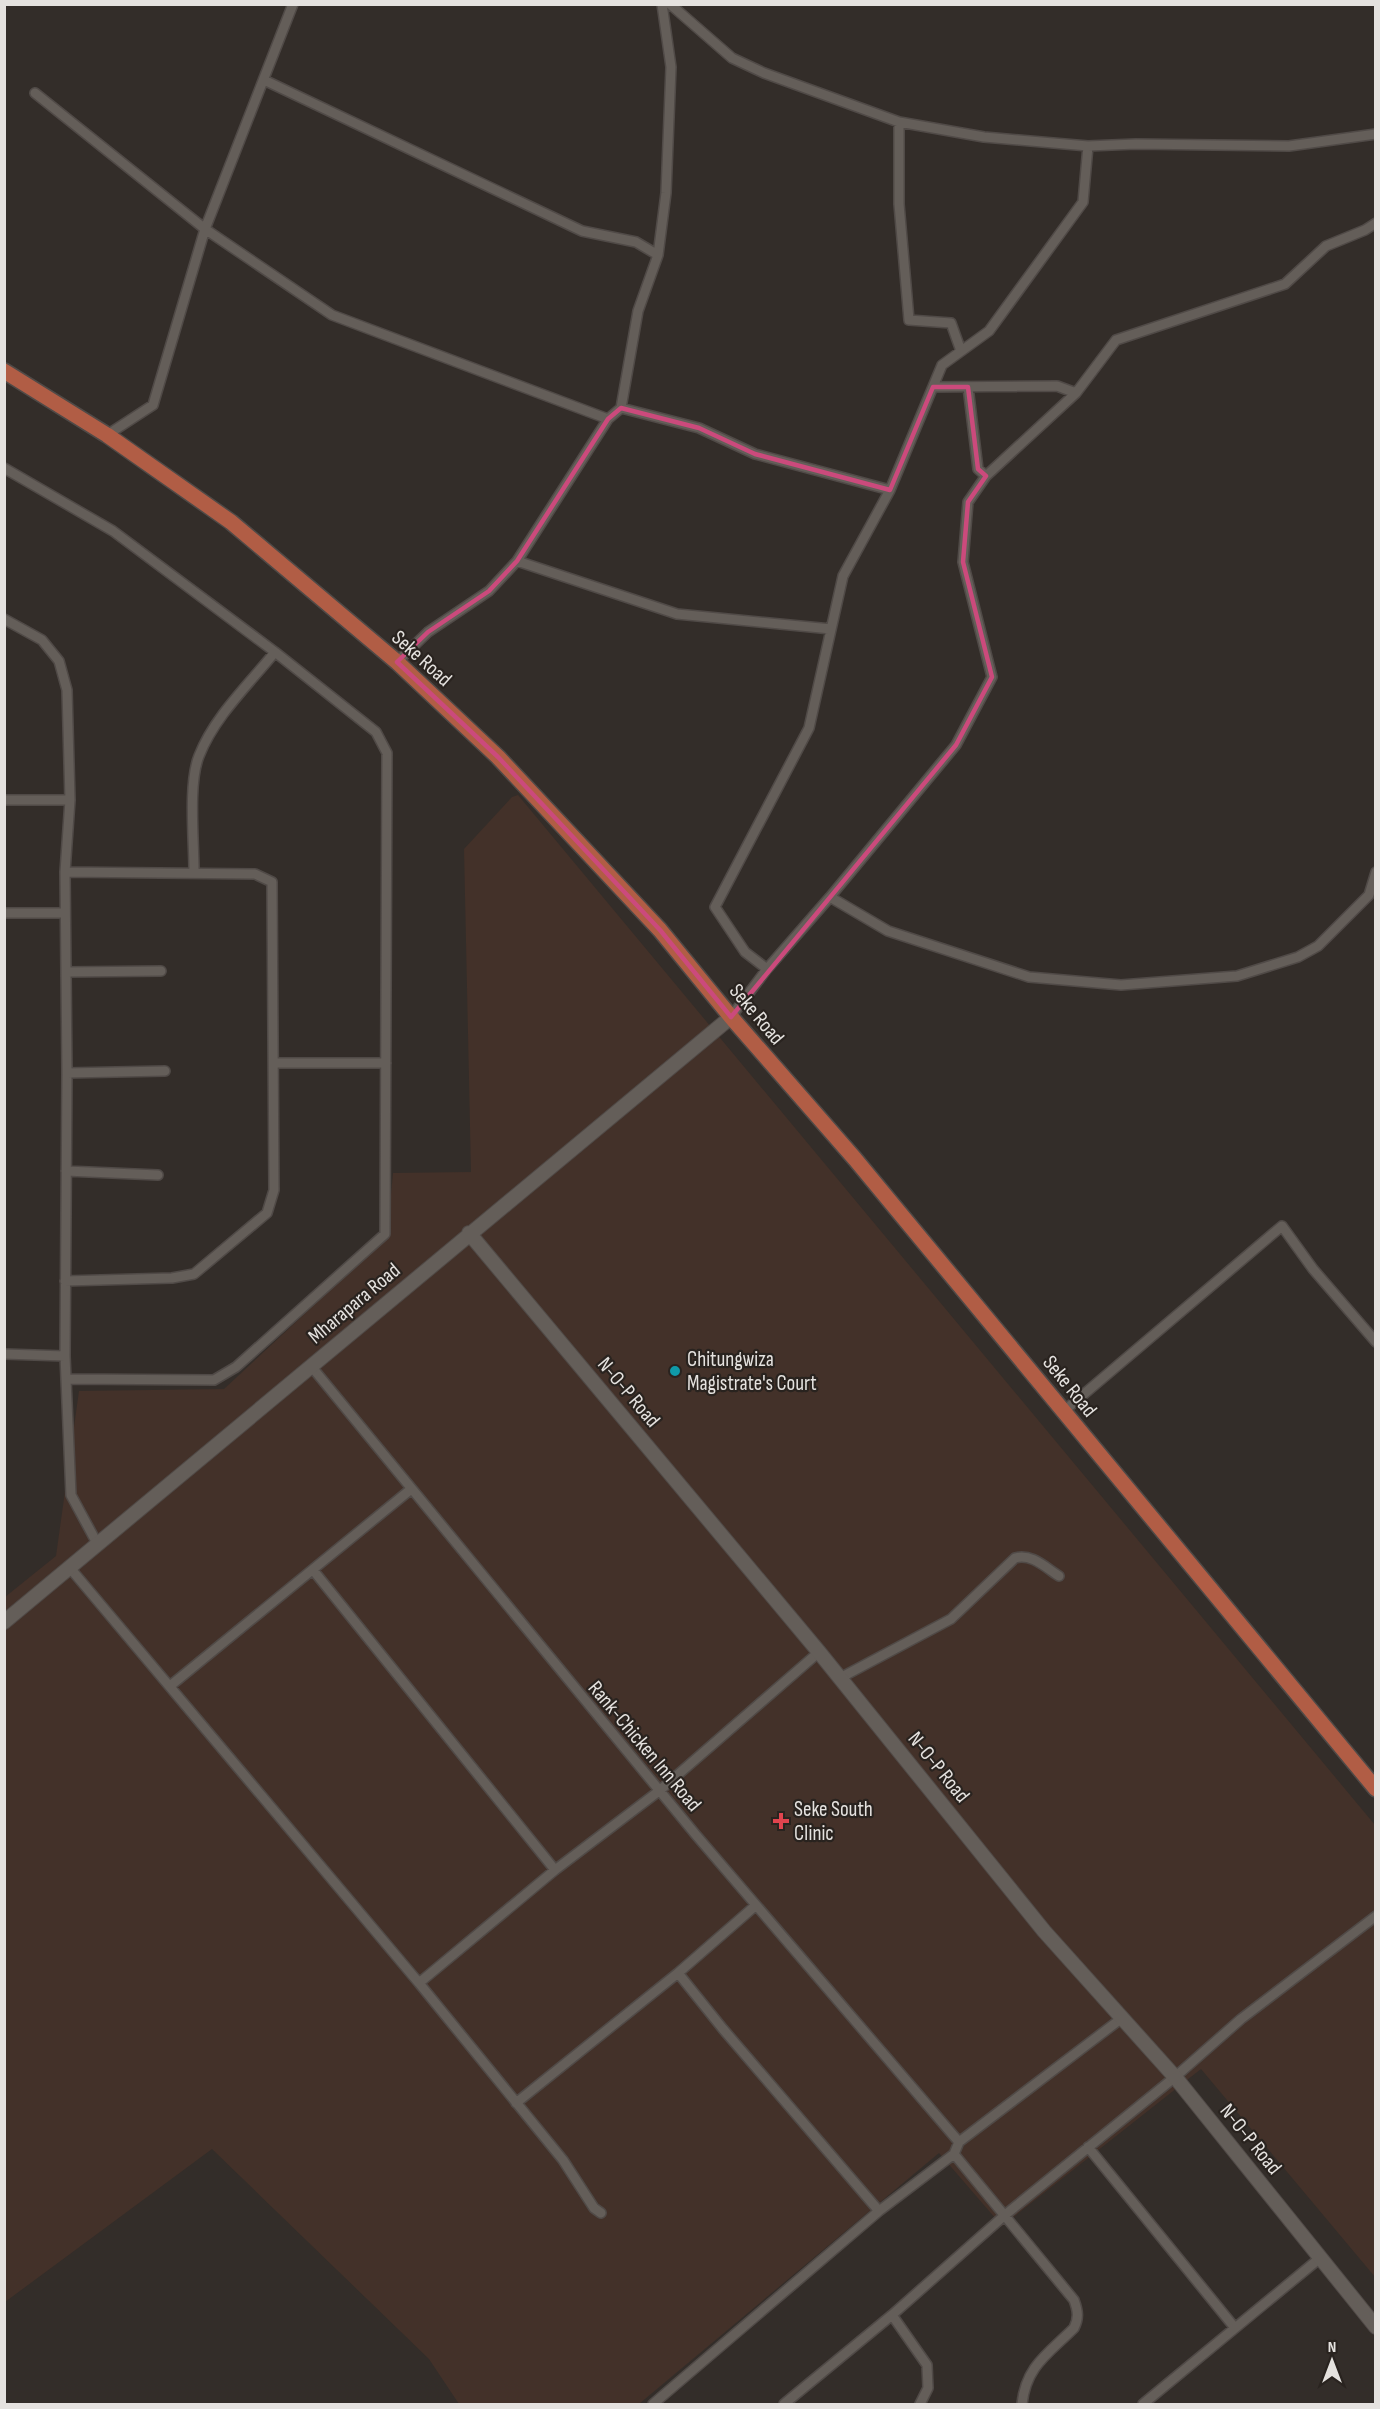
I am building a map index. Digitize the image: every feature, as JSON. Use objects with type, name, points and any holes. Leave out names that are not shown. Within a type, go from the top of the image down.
[{"type":"main road","name":"Seke Road","points":[[4,371],[107,435],[231,522],[397,662],[498,757],[660,930],[731,1017],[855,1159],[1376,1789]]},
{"type":"street","points":[[107,435],[153,405],[205,229],[293,4]]},
{"type":"street","points":[[397,662],[428,632],[489,591],[517,561],[608,419],[621,408],[638,310],[658,255],[666,193],[671,67],[662,4]]},
{"type":"street","points":[[670,4],[732,58],[764,73],[899,122],[984,137],[1088,146],[1136,144],[1289,146],[1376,134]]},
{"type":"street","points":[[264,80],[582,231],[636,243],[658,255]]},
{"type":"street","points":[[35,93],[205,229],[332,315],[608,419]]},
{"type":"street","points":[[899,122],[899,204],[909,320],[951,323],[961,351]]},
{"type":"street","points":[[767,969],[745,952],[715,907],[809,728],[843,576],[890,490],[942,365],[989,331],[1083,202],[1088,146]]},
{"type":"street","points":[[731,1017],[767,969],[956,745],[992,677],[963,562],[968,502],[986,476],[1076,393],[1116,340],[1285,284],[1326,246],[1376,223]]},
{"type":"street","points":[[933,387],[1057,386],[1076,393]]},
{"type":"street","points":[[968,387],[978,469],[986,476]]},
{"type":"street","points":[[621,408],[699,428],[755,454],[890,490]]},
{"type":"street","points":[[4,468],[113,531],[275,652],[376,732],[387,753],[385,1234],[236,1367],[214,1380],[67,1379]]},
{"type":"street","points":[[517,561],[677,614],[831,629]]},
{"type":"street","points":[[4,619],[42,640],[59,661],[67,690],[70,800],[65,872],[67,1073],[65,1356],[70,1495],[98,1545]]},
{"type":"street","points":[[194,872],[194,787],[198,757],[217,724],[275,652]]},
{"type":"street","points":[[4,800],[70,800]]},
{"type":"street","points":[[65,872],[255,874],[272,882],[274,1063],[274,1190],[267,1213],[194,1274],[172,1278],[65,1281]]},
{"type":"street","points":[[830,897],[888,931],[1029,977],[1121,985],[1237,976],[1298,957],[1318,946],[1369,895],[1376,872]]},
{"type":"street","points":[[4,913],[65,913]]},
{"type":"street","points":[[66,972],[161,971]]},
{"type":"street","name":"Mharapara Road","points":[[4,1622],[731,1017]]},
{"type":"street","points":[[274,1063],[386,1064]]},
{"type":"street","points":[[67,1073],[165,1071]]},
{"type":"street","points":[[66,1171],[158,1175]]},
{"type":"street","points":[[1064,1411],[1282,1226],[1313,1269],[1376,1342]]},
{"type":"street","name":"N-O-P Road","points":[[469,1233],[819,1652],[1044,1931],[1175,2077],[1376,2326]]},
{"type":"street","points":[[4,1354],[65,1356]]},
{"type":"street","name":"Rank-Chicken Inn Road","points":[[311,1366],[410,1490],[755,1906],[959,2142]]},
{"type":"street","points":[[171,1686],[410,1490]]},
{"type":"street","points":[[840,1678],[951,1619],[1015,1558],[1022,1556],[1034,1560],[1059,1576]]},
{"type":"street","points":[[70,1568],[419,1983],[563,2160],[594,2208],[601,2213]]},
{"type":"street","points":[[313,1570],[555,1870]]},
{"type":"street","points":[[419,1983],[555,1870],[659,1791],[819,1652]]},
{"type":"street","points":[[516,2103],[678,1973],[755,1906]]},
{"type":"street","points":[[784,2404],[892,2315],[1005,2215],[1175,2077],[1241,2019],[1376,1916]]},
{"type":"street","points":[[678,1973],[879,2211]]},
{"type":"street","points":[[653,2404],[879,2211],[954,2154],[959,2142],[1122,2018]]},
{"type":"street","points":[[1088,2147],[1235,2328]]},
{"type":"street","points":[[954,2154],[1074,2300],[1077,2310],[1078,2320],[1074,2328],[1030,2373],[1024,2388],[1023,2404]]},
{"type":"street","points":[[1143,2404],[1320,2258]]},
{"type":"street","points":[[892,2315],[927,2365],[928,2388],[920,2404]]},
{"type":"highlighted area","points":[[933,387],[968,387],[978,469],[986,476],[968,502],[963,562],[992,677],[956,745],[731,1017],[660,930],[498,757],[397,662],[428,632],[489,591],[517,561],[608,419],[621,408],[699,428],[755,454],[890,490]]},
{"type":"shaded area","points":[[518,795],[1375,1825],[1375,2277],[1201,2069],[1002,2226],[939,2153],[639,2404],[459,2404],[429,2359],[212,2149],[5,2302],[5,1597],[56,1556],[79,1391],[224,1389],[387,1237],[393,1173],[471,1172],[464,849],[512,797]]},
{"type":"place","name":"Chitungwiza Magistrate's Court","points":[[675,1371]]},
{"type":"place","name":"Seke South Clinic","points":[[781,1821]]}]
